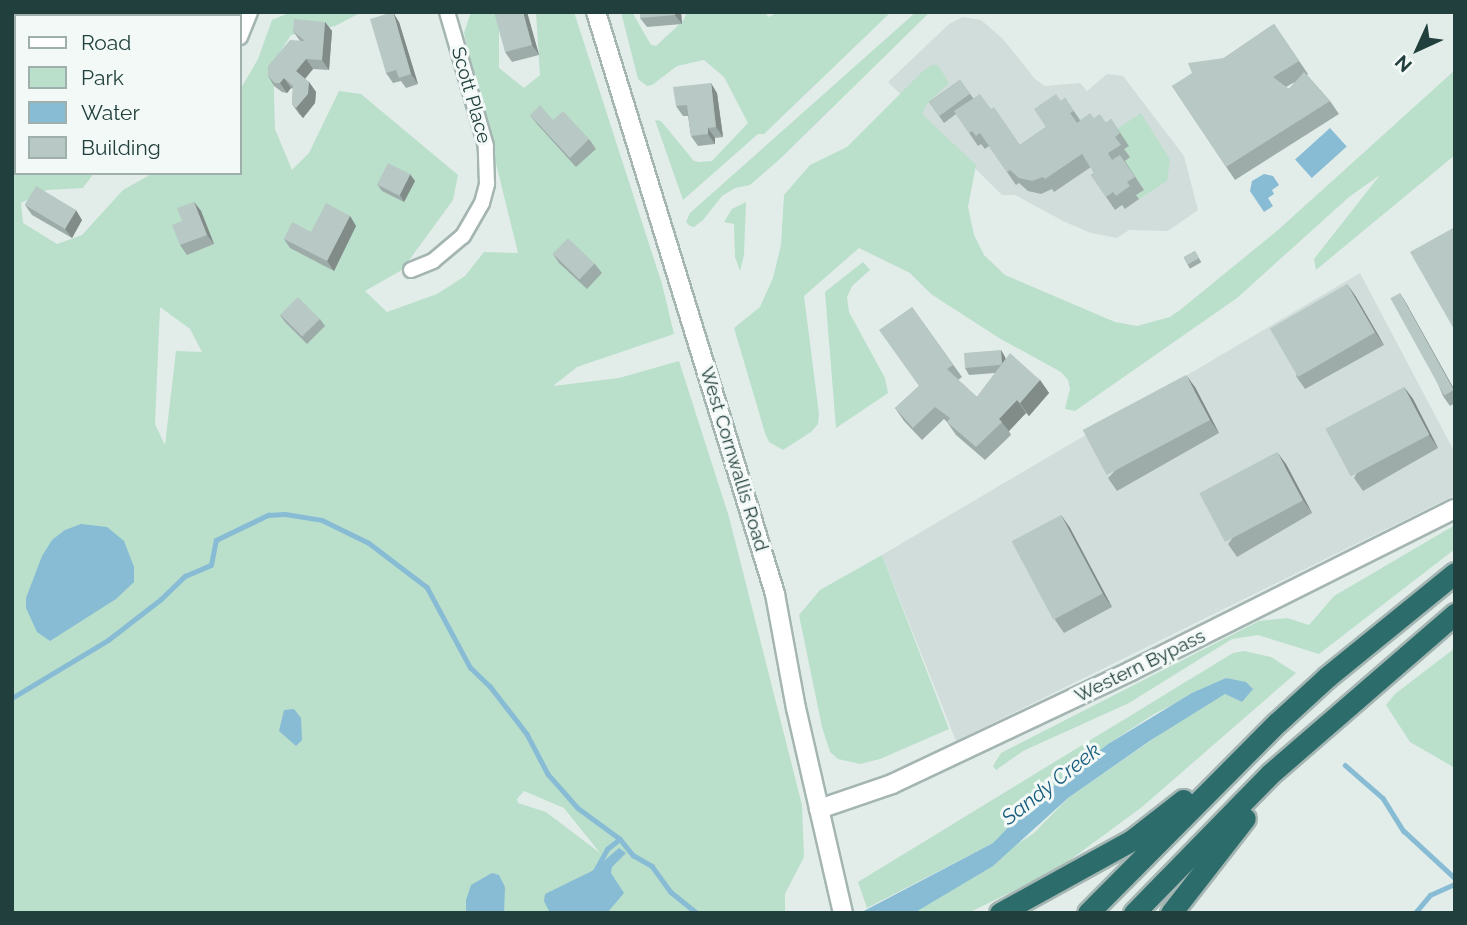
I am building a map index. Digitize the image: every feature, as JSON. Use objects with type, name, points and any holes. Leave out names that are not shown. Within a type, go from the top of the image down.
[{"type":"highway","points":[[1087,913],[1278,722],[1327,677],[1455,573]]},
{"type":"highway","points":[[1134,913],[1270,774],[1455,614]]},
{"type":"highway","points":[[1000,913],[1132,839],[1278,722]]},
{"type":"highway","points":[[1171,913],[1212,856],[1254,808],[1270,774]]},
{"type":"street","points":[[242,32],[250,12]]},
{"type":"street","name":"Scott Place","points":[[411,270],[433,261],[463,236],[478,212],[487,184],[486,146],[447,12]]},
{"type":"street","name":"West Cornwallis Road","points":[[596,12],[775,594],[843,913]]},
{"type":"street","name":"Western Bypass","points":[[819,808],[892,784],[1307,585],[1455,509]]},
{"type":"shaded area","points":[[963,17],[981,20],[1003,39],[1035,79],[1045,86],[1080,83],[1087,91],[1107,74],[1123,76],[1184,156],[1198,210],[1168,231],[1129,230],[1117,238],[1091,233],[1015,195],[1002,195],[888,82],[949,24]]},
{"type":"shaded area","points":[[1360,273],[1455,453],[1455,495],[956,741],[882,555]]},
{"type":"green space","points":[[12,12],[160,12],[14,14],[14,175],[93,175],[83,188],[47,190],[21,203],[23,223],[57,244],[82,235],[123,190],[149,175],[242,175],[242,87],[258,59],[272,20],[291,12],[362,12],[335,26],[291,35],[273,63],[275,129],[292,170],[309,153],[339,91],[361,94],[458,175],[453,200],[402,270],[365,291],[387,312],[437,294],[465,276],[484,252],[518,253],[464,33],[471,12],[499,12],[499,68],[524,88],[540,75],[536,12],[574,12],[662,284],[674,334],[577,367],[553,386],[619,378],[679,361],[729,517],[802,805],[804,857],[785,894],[785,913],[12,913]],"holes":[[[160,307],[190,329],[202,352],[176,351],[165,445],[155,424]],[[524,791],[564,808],[600,853],[546,812],[518,803],[517,799]]]},
{"type":"green space","points":[[621,12],[632,12],[651,45],[656,46],[683,21],[687,12],[764,12],[769,17],[778,12],[891,12],[764,134],[758,134],[683,200],[655,120],[661,121],[694,161],[699,162],[712,161],[748,123],[724,77],[704,60],[677,66],[652,85],[647,86],[638,79]]},
{"type":"green space","points":[[916,12],[930,12],[781,158],[750,185],[735,188],[722,196],[694,227],[686,222],[690,213]]},
{"type":"green space","points":[[932,65],[938,65],[949,83],[927,104],[922,114],[976,165],[968,207],[974,235],[984,255],[1005,275],[1115,322],[1137,326],[1170,317],[1180,310],[1278,230],[1455,70],[1455,155],[1316,270],[1314,259],[1380,175],[1349,197],[1237,298],[1075,411],[1065,409],[1070,389],[1068,380],[1061,372],[999,338],[931,294],[910,273],[859,248],[804,296],[818,424],[811,432],[783,450],[769,442],[765,433],[734,328],[760,307],[773,278],[781,245],[784,195],[810,165],[847,147]]},
{"type":"green space","points":[[1141,113],[1170,160],[1167,181],[1139,199],[1136,195],[1144,189],[1129,168],[1117,166],[1129,158],[1113,132]]},
{"type":"green space","points":[[746,202],[744,255],[740,271],[735,257],[734,224],[724,222],[732,209]]},
{"type":"green space","points":[[863,262],[870,270],[852,286],[847,297],[849,312],[885,378],[888,393],[836,428],[825,292]]},
{"type":"green space","points":[[1455,525],[1455,549],[1319,654],[1258,635],[1232,639],[1129,703],[1023,751],[996,770],[993,766],[1001,753],[1259,621],[1287,618],[1309,625],[1334,596]]},
{"type":"green space","points":[[882,555],[949,729],[880,759],[860,764],[838,759],[830,752],[822,727],[799,615],[820,590]]},
{"type":"green space","points":[[1455,648],[1455,768],[1410,742],[1386,705],[1395,694]]},
{"type":"green space","points":[[1244,651],[1271,657],[1296,673],[1142,807],[1055,871],[968,913],[914,913],[1034,833],[1068,798],[1199,707],[1225,694],[1242,702],[1252,688],[1226,678],[1154,714],[1108,744],[1032,804],[993,843],[867,908],[858,882],[1233,653]]},
{"type":"water","points":[[1330,128],[1347,147],[1312,178],[1295,159]]},
{"type":"water","points":[[1264,174],[1273,176],[1279,185],[1272,190],[1274,194],[1268,198],[1273,206],[1264,212],[1250,191],[1252,181]]},
{"type":"water","points":[[81,524],[107,527],[124,541],[134,567],[134,582],[116,599],[50,641],[37,632],[26,608],[26,598],[42,556],[52,540],[65,530]]},
{"type":"water","points":[[1226,678],[1246,682],[1253,689],[1242,702],[1225,694],[1151,740],[1068,798],[993,866],[914,913],[860,913],[993,843],[1031,804],[1108,744],[1192,693]]},
{"type":"water","points":[[294,709],[301,718],[302,740],[296,746],[279,731],[284,710]]},
{"type":"water","points":[[619,848],[626,853],[612,867],[611,873],[624,893],[607,913],[550,913],[544,901],[545,894],[592,871]]},
{"type":"water","points":[[492,873],[499,875],[505,887],[504,913],[466,913],[466,900],[471,885]]},
{"type":"building","points":[[160,12],[205,12],[205,14]]},
{"type":"building","points":[[393,12],[411,74],[399,78],[396,70],[386,73],[370,19]]},
{"type":"building","points":[[494,12],[523,12],[532,45],[505,52]]},
{"type":"building","points":[[640,12],[675,12],[675,15],[640,18]]},
{"type":"building","points":[[294,19],[325,22],[322,60],[306,59],[296,71],[309,82],[308,94],[296,108],[292,104],[293,86],[284,78],[280,83],[275,83],[268,76],[268,66],[290,40],[305,41],[293,31]]},
{"type":"building","points":[[1274,24],[1299,61],[1273,77],[1289,89],[1304,72],[1330,101],[1226,167],[1172,86],[1192,73],[1188,63],[1224,58]]},
{"type":"building","points":[[960,80],[970,94],[939,116],[929,102]]},
{"type":"building","points":[[711,83],[716,127],[708,128],[708,134],[691,136],[687,105],[676,106],[673,87]]},
{"type":"building","points":[[980,94],[991,109],[994,107],[1020,145],[1046,127],[1034,109],[1056,94],[1061,101],[1065,98],[1074,111],[1070,113],[1077,123],[1090,113],[1094,118],[1100,114],[1106,123],[1111,119],[1120,133],[1115,137],[1121,145],[1108,153],[1112,160],[1120,155],[1135,177],[1127,182],[1130,186],[1116,196],[1113,192],[1106,197],[1091,175],[1094,173],[1082,154],[1045,179],[1043,177],[1032,181],[1019,178],[1010,170],[1007,172],[980,133],[976,136],[972,131],[969,133],[954,111]]},
{"type":"building","points":[[540,105],[553,120],[563,111],[589,139],[570,158],[530,115]]},
{"type":"building","points":[[388,163],[410,174],[399,196],[377,184]]},
{"type":"building","points":[[36,186],[76,210],[65,229],[25,205]]},
{"type":"building","points":[[194,202],[207,235],[180,245],[172,225],[182,221],[177,208]]},
{"type":"building","points":[[326,203],[350,216],[327,261],[284,239],[292,222],[311,232]]},
{"type":"building","points":[[1455,227],[1455,331],[1410,252]]},
{"type":"building","points":[[568,238],[595,264],[579,280],[553,254]]},
{"type":"building","points":[[1195,251],[1199,258],[1188,264],[1184,258]]},
{"type":"building","points":[[1347,284],[1375,332],[1298,377],[1270,328]]},
{"type":"building","points":[[1400,293],[1454,390],[1444,395],[1390,298]]},
{"type":"building","points":[[298,297],[320,319],[302,337],[280,315]]},
{"type":"building","points":[[912,307],[953,365],[947,369],[977,397],[1010,353],[1040,380],[1020,403],[1017,400],[999,419],[1002,422],[976,447],[947,422],[950,418],[935,407],[913,428],[895,408],[919,386],[879,330]]},
{"type":"building","points":[[1001,350],[1000,365],[965,368],[964,353]]},
{"type":"building","points":[[1186,375],[1210,420],[1107,475],[1083,430]]},
{"type":"building","points":[[1404,387],[1429,435],[1351,476],[1325,429]]},
{"type":"building","points":[[1277,452],[1303,501],[1225,542],[1199,493]]},
{"type":"building","points":[[1061,515],[1103,594],[1053,620],[1012,541]]},
{"type":"waterway","points":[[12,698],[108,640],[161,599],[185,576],[211,565],[216,540],[268,515],[285,514],[322,520],[369,543],[427,587],[470,667],[490,686],[527,734],[548,774],[578,808],[620,839],[633,855],[652,866],[671,892],[697,913]]},
{"type":"waterway","name":"Sandy Creek","points":[[1345,765],[1383,798],[1404,831],[1455,878]]},
{"type":"waterway","points":[[595,871],[607,849],[620,839]]},
{"type":"waterway","points":[[1415,913],[1430,895],[1455,884]]}]
